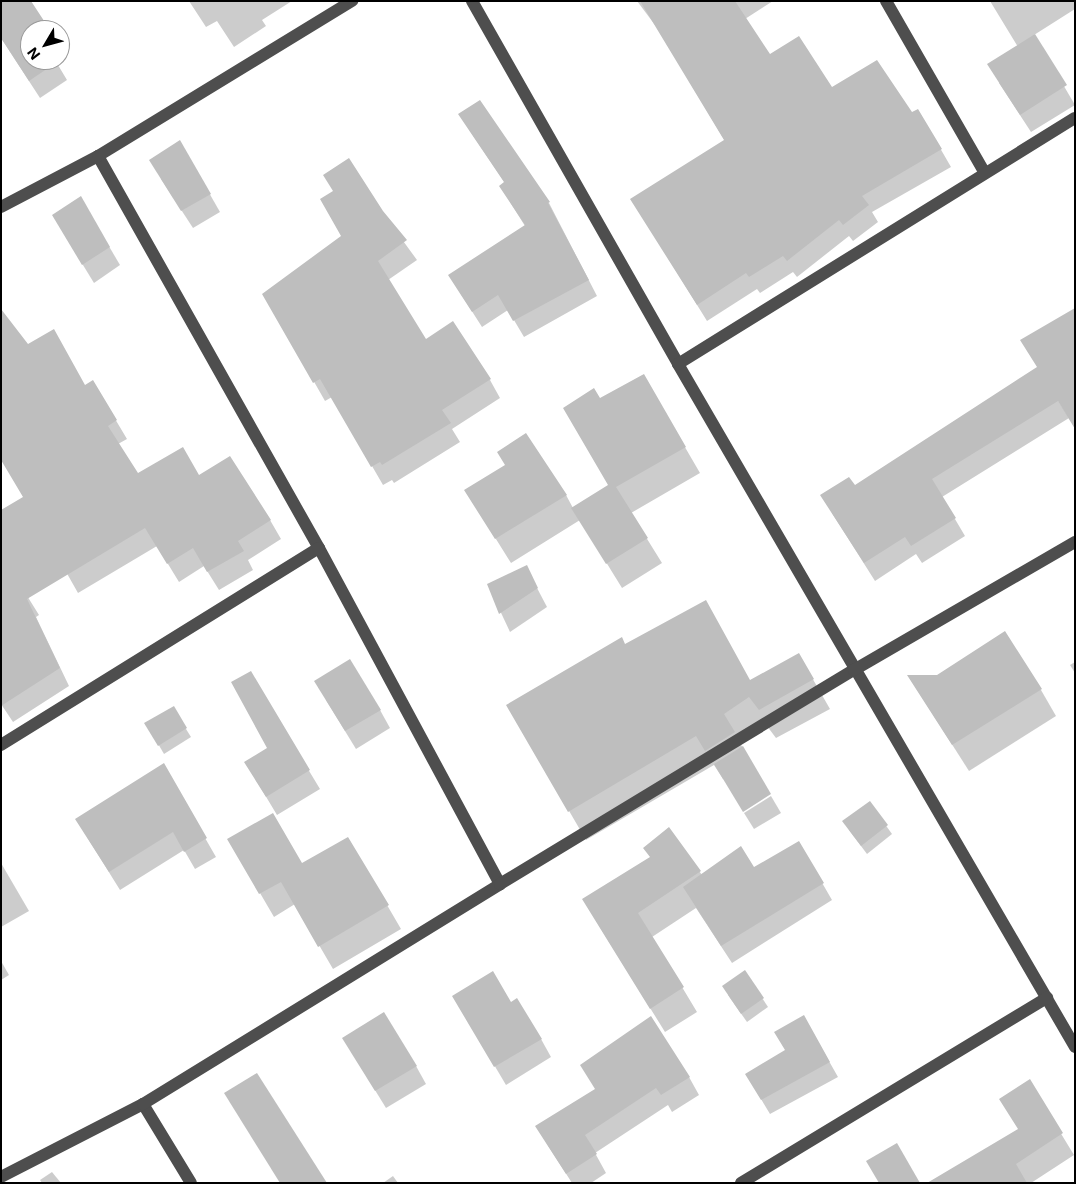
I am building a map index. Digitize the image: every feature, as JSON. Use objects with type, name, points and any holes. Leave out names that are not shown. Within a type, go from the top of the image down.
[{"type":"street","points":[[1,208],[98,156],[352,1]]},
{"type":"street","points":[[472,1],[854,670],[1075,1047]]},
{"type":"street","points":[[886,1],[986,173]]},
{"type":"street","points":[[678,364],[1075,118]]},
{"type":"street","points":[[98,156],[319,548],[500,884]]},
{"type":"street","points":[[1,1178],[143,1104],[500,884],[854,670],[1075,542]]},
{"type":"street","points":[[1,745],[319,548]]},
{"type":"street","points":[[741,1183],[1047,998]]},
{"type":"street","points":[[143,1104],[191,1183]]},
{"type":"building","points":[[1,1],[31,1],[43,20],[20,20],[20,67],[1,38]]},
{"type":"building","points":[[640,1],[735,1],[770,54],[799,36],[832,87],[877,60],[912,112],[918,109],[942,149],[862,196],[869,205],[843,225],[839,220],[787,261],[783,256],[749,277],[746,273],[697,305],[630,199],[724,140]]},
{"type":"building","points":[[1035,34],[1067,85],[1020,115],[987,64]]},
{"type":"building","points":[[22,70],[45,70],[29,81]]},
{"type":"building","points":[[480,100],[550,202],[548,203],[589,280],[513,321],[498,295],[472,312],[448,275],[525,225],[499,186],[504,182],[458,114]]},
{"type":"building","points":[[180,140],[211,194],[181,211],[149,160]]},
{"type":"building","points":[[349,158],[383,211],[407,240],[378,261],[426,339],[453,321],[491,379],[442,410],[451,423],[382,465],[380,462],[371,467],[320,379],[313,383],[262,294],[341,236],[320,199],[333,191],[323,175]]},
{"type":"building","points":[[81,196],[110,247],[82,265],[52,215]]},
{"type":"building","points":[[1075,308],[1075,429],[1058,401],[932,479],[956,518],[911,546],[905,537],[864,563],[820,495],[849,477],[855,485],[1037,367],[1020,340]]},
{"type":"building","points":[[1,309],[28,344],[54,329],[85,385],[93,380],[117,420],[108,426],[138,473],[183,447],[199,475],[230,456],[271,520],[238,541],[244,551],[207,572],[193,548],[167,564],[145,528],[27,599],[60,668],[1,706],[1,510],[23,497],[1,460]]},
{"type":"building","points":[[644,374],[686,447],[616,487],[648,538],[606,564],[571,508],[608,485],[563,408],[594,388],[600,398]]},
{"type":"building","points":[[526,433],[567,495],[495,539],[464,490],[505,465],[497,452]]},
{"type":"building","points":[[527,565],[538,588],[499,614],[487,584]]},
{"type":"building","points":[[706,600],[750,680],[799,653],[814,679],[759,710],[749,697],[724,714],[735,732],[705,751],[696,736],[568,812],[506,705],[622,637],[625,644]]},
{"type":"building","points":[[1005,631],[1042,689],[952,745],[907,675],[937,675]]},
{"type":"building","points":[[350,659],[381,710],[345,731],[314,681]]},
{"type":"building","points":[[251,671],[310,770],[266,797],[244,762],[267,748],[231,682]]},
{"type":"building","points":[[174,706],[187,728],[158,746],[144,723]]},
{"type":"building","points":[[743,746],[771,794],[743,812],[714,764]]},
{"type":"building","points":[[164,763],[207,838],[184,852],[173,832],[109,872],[75,819]]},
{"type":"building","points":[[870,801],[888,825],[861,846],[842,821]]},
{"type":"building","points":[[273,813],[302,863],[348,837],[389,905],[318,947],[281,882],[259,894],[227,839]]},
{"type":"building","points":[[669,827],[701,871],[638,913],[684,987],[650,1009],[582,899],[650,857],[643,848]]},
{"type":"building","points":[[799,841],[824,883],[721,946],[683,887],[741,846],[754,867]]},
{"type":"building","points":[[745,970],[764,998],[741,1014],[722,986]]},
{"type":"building","points":[[493,971],[511,1002],[517,998],[542,1039],[494,1067],[452,996]]},
{"type":"building","points":[[384,1012],[417,1066],[375,1091],[342,1038]]},
{"type":"building","points":[[804,1015],[830,1062],[761,1100],[745,1074],[785,1050],[774,1032]]},
{"type":"building","points":[[651,1016],[690,1077],[661,1095],[656,1088],[585,1135],[597,1154],[566,1174],[535,1126],[595,1089],[580,1065]]},
{"type":"building","points":[[257,1073],[327,1183],[280,1183],[224,1093]]},
{"type":"building","points":[[1030,1079],[1063,1133],[1016,1164],[1027,1183],[927,1183],[1018,1129],[999,1099]]},
{"type":"building","points":[[897,1143],[920,1183],[879,1183],[866,1161]]}]
